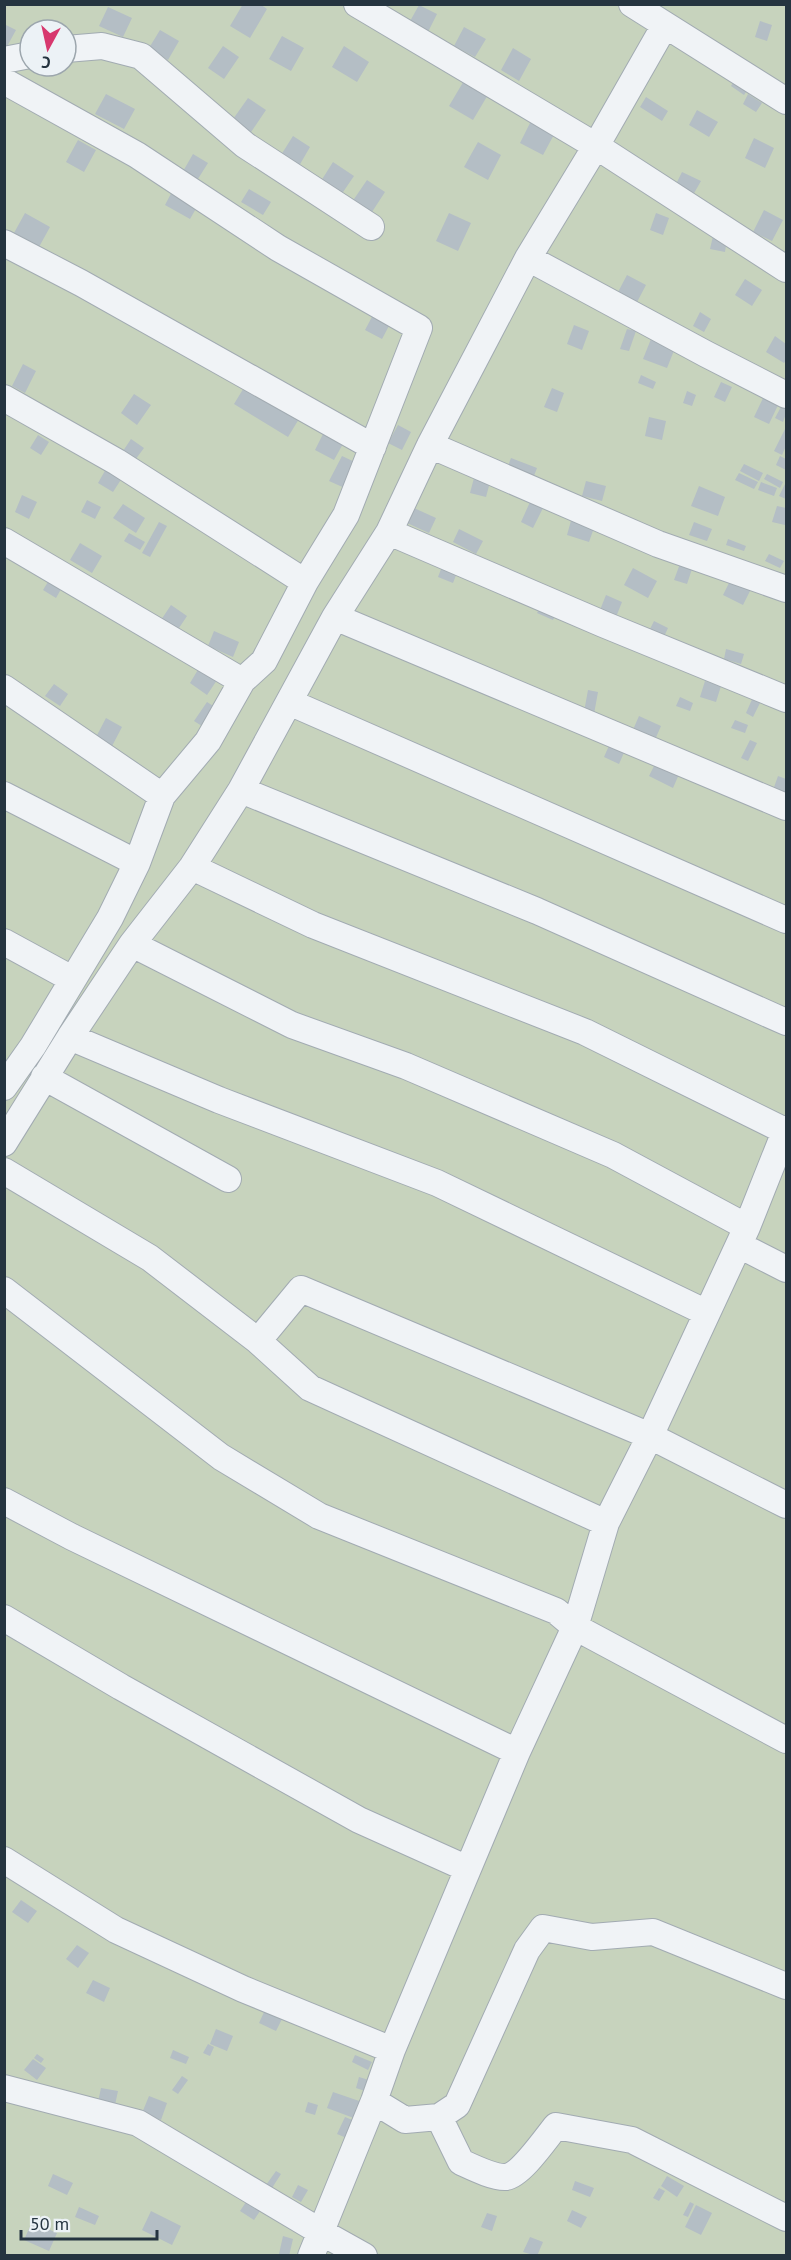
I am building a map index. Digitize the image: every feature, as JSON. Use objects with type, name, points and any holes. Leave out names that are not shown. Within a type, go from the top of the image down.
[{"type":"street","points":[[357,4],[596,146],[786,269]]},
{"type":"street","points":[[633,4],[786,101]]},
{"type":"street","points":[[4,1143],[69,1037],[132,944],[192,867],[241,790],[335,617],[389,532],[430,445],[528,258],[596,146],[665,25]]},
{"type":"street","points":[[78,48],[102,45],[141,56],[245,145],[371,228]]},
{"type":"street","points":[[4,81],[137,155],[278,248],[419,328],[346,515],[305,582],[264,661],[242,681],[208,741],[162,796],[137,863],[110,918],[33,1046],[4,1087]]},
{"type":"street","points":[[4,243],[81,283],[373,447]]},
{"type":"street","points":[[528,258],[786,395]]},
{"type":"street","points":[[4,398],[117,462],[305,582]]},
{"type":"street","points":[[430,445],[658,544],[786,589]]},
{"type":"street","points":[[389,532],[603,624],[786,699]]},
{"type":"street","points":[[4,541],[242,681]]},
{"type":"street","points":[[335,617],[786,807]]},
{"type":"street","points":[[4,688],[162,796]]},
{"type":"street","points":[[289,702],[786,920]]},
{"type":"street","points":[[241,790],[537,911],[786,1022]]},
{"type":"street","points":[[4,795],[137,863]]},
{"type":"street","points":[[192,867],[313,925],[585,1032],[786,1130],[743,1236],[650,1436],[606,1523],[575,1627],[517,1752],[392,2050],[374,2101],[311,2256]]},
{"type":"street","points":[[4,942],[72,979]]},
{"type":"street","points":[[132,944],[292,1025],[406,1066],[613,1155],[743,1236],[786,1269]]},
{"type":"street","points":[[69,1037],[219,1100],[438,1183],[707,1313]]},
{"type":"street","points":[[44,1077],[228,1179]]},
{"type":"street","points":[[4,1171],[150,1257],[258,1341],[310,1388],[606,1523]]},
{"type":"street","points":[[258,1341],[301,1289],[650,1436],[786,1505]]},
{"type":"street","points":[[4,1290],[221,1457],[319,1516],[556,1611],[575,1627],[786,1740]]},
{"type":"street","points":[[4,1501],[72,1537],[517,1752]]},
{"type":"street","points":[[4,1618],[358,1820],[468,1869]]},
{"type":"street","points":[[4,1860],[116,1930],[243,1989],[392,2050]]},
{"type":"street","points":[[374,2101],[405,2120],[439,2117],[457,2105],[527,1950],[543,1928],[592,1937],[653,1932],[786,1986]]},
{"type":"street","points":[[4,2088],[138,2123],[364,2256]]},
{"type":"street","points":[[439,2117],[461,2162],[485,2172],[506,2177],[519,2171],[556,2126],[632,2140],[786,2218]]},
{"type":"green space","points":[[5,5],[786,5],[786,2255],[5,2255]]},
{"type":"building","points":[[243,4],[260,4],[267,9],[250,38],[230,26]]},
{"type":"building","points":[[419,5],[437,14],[428,32],[409,23]]},
{"type":"building","points":[[108,7],[132,18],[123,37],[99,26]]},
{"type":"building","points":[[760,21],[772,25],[767,41],[755,37]]},
{"type":"building","points":[[4,24],[16,30],[4,52]]},
{"type":"building","points":[[464,27],[486,39],[475,57],[454,46]]},
{"type":"building","points":[[160,30],[179,41],[168,60],[149,48]]},
{"type":"building","points":[[282,36],[304,48],[291,71],[269,59]]},
{"type":"building","points":[[223,46],[239,57],[224,79],[208,68]]},
{"type":"building","points":[[344,46],[369,62],[357,82],[332,67]]},
{"type":"building","points":[[513,48],[531,59],[519,81],[501,70]]},
{"type":"building","points":[[736,78],[750,86],[744,95],[731,86]]},
{"type":"building","points":[[465,79],[489,93],[473,120],[449,106]]},
{"type":"building","points":[[106,94],[135,109],[124,129],[95,114]]},
{"type":"building","points":[[748,94],[762,103],[756,112],[743,104]]},
{"type":"building","points":[[646,97],[668,111],[662,121],[640,107]]},
{"type":"building","points":[[248,98],[266,110],[249,135],[231,122]]},
{"type":"building","points":[[697,110],[718,122],[709,137],[689,125]]},
{"type":"building","points":[[533,117],[557,129],[543,155],[520,143]]},
{"type":"building","points":[[293,136],[310,147],[299,166],[281,155]]},
{"type":"building","points":[[754,138],[774,148],[765,168],[745,158]]},
{"type":"building","points":[[78,140],[96,150],[84,172],[66,162]]},
{"type":"building","points":[[478,142],[501,155],[488,180],[464,167]]},
{"type":"building","points":[[193,154],[208,163],[196,182],[182,173]]},
{"type":"building","points":[[333,162],[354,176],[341,195],[321,181]]},
{"type":"building","points":[[682,172],[701,181],[693,195],[675,186]]},
{"type":"building","points":[[367,180],[385,192],[370,215],[352,202]]},
{"type":"building","points":[[175,186],[201,200],[190,219],[165,205]]},
{"type":"building","points":[[249,189],[271,202],[263,215],[241,202]]},
{"type":"building","points":[[764,210],[783,220],[772,241],[753,232]]},
{"type":"building","points":[[25,213],[50,227],[39,247],[14,233]]},
{"type":"building","points":[[449,213],[471,223],[458,251],[436,241]]},
{"type":"building","points":[[656,213],[669,218],[663,235],[650,230]]},
{"type":"building","points":[[713,236],[727,239],[725,252],[710,249]]},
{"type":"building","points":[[627,275],[646,285],[636,304],[617,294]]},
{"type":"building","points":[[745,279],[762,290],[752,306],[735,295]]},
{"type":"building","points":[[700,312],[711,319],[704,332],[693,326]]},
{"type":"building","points":[[373,315],[390,324],[382,339],[365,330]]},
{"type":"building","points":[[574,325],[589,331],[582,350],[567,344]]},
{"type":"building","points":[[627,329],[636,331],[629,351],[620,349]]},
{"type":"building","points":[[775,336],[786,344],[784,363],[766,352]]},
{"type":"building","points":[[651,339],[675,348],[667,368],[643,359]]},
{"type":"building","points":[[23,364],[36,371],[25,393],[12,386]]},
{"type":"building","points":[[641,375],[656,382],[653,389],[638,383]]},
{"type":"building","points":[[248,381],[302,414],[288,437],[234,404]]},
{"type":"building","points":[[721,382],[732,387],[725,402],[714,397]]},
{"type":"building","points":[[552,388],[564,393],[557,412],[544,407]]},
{"type":"building","points":[[687,391],[696,395],[692,406],[683,403]]},
{"type":"building","points":[[134,394],[151,405],[137,425],[121,413]]},
{"type":"building","points":[[765,394],[780,401],[769,424],[754,417]]},
{"type":"building","points":[[782,405],[786,407],[783,422],[775,418]]},
{"type":"building","points":[[649,417],[666,421],[662,440],[645,436]]},
{"type":"building","points":[[398,425],[411,432],[402,450],[388,443]]},
{"type":"building","points":[[785,429],[786,446],[782,455],[774,451]]},
{"type":"building","points":[[324,432],[344,442],[334,460],[315,450]]},
{"type":"building","points":[[38,435],[49,442],[41,455],[30,448]]},
{"type":"building","points":[[131,439],[144,448],[135,460],[123,451]]},
{"type":"building","points":[[342,456],[359,464],[347,489],[329,481]]},
{"type":"building","points":[[780,456],[786,459],[786,470],[776,465]]},
{"type":"building","points":[[511,458],[537,468],[532,481],[506,471]]},
{"type":"building","points":[[744,464],[763,473],[759,481],[740,471]]},
{"type":"building","points":[[106,469],[122,478],[113,492],[98,483]]},
{"type":"building","points":[[739,473],[758,482],[754,489],[735,480]]},
{"type":"building","points":[[767,474],[783,482],[780,488],[764,479]]},
{"type":"building","points":[[474,478],[490,482],[486,497],[470,493]]},
{"type":"building","points":[[586,481],[606,486],[602,501],[582,496]]},
{"type":"building","points":[[761,482],[777,488],[774,496],[758,490]]},
{"type":"building","points":[[786,485],[786,499],[779,496]]},
{"type":"building","points":[[699,486],[725,497],[718,516],[691,506]]},
{"type":"building","points":[[22,495],[37,502],[29,519],[15,512]]},
{"type":"building","points":[[87,500],[101,507],[95,519],[81,512]]},
{"type":"building","points":[[530,502],[543,508],[533,528],[521,522]]},
{"type":"building","points":[[123,504],[145,518],[136,533],[113,518]]},
{"type":"building","points":[[777,506],[786,508],[785,525],[772,522]]},
{"type":"building","points":[[414,508],[436,518],[429,533],[407,523]]},
{"type":"building","points":[[572,517],[595,525],[589,542],[567,535]]},
{"type":"building","points":[[159,522],[167,526],[150,557],[142,553]]},
{"type":"building","points":[[694,522],[712,529],[707,541],[689,535]]},
{"type":"building","points":[[459,529],[483,541],[476,554],[453,542]]},
{"type":"building","points":[[129,533],[145,542],[140,550],[124,541]]},
{"type":"building","points":[[728,539],[746,546],[744,551],[726,545]]},
{"type":"building","points":[[80,543],[102,556],[92,573],[70,560]]},
{"type":"building","points":[[769,554],[784,561],[780,568],[765,561]]},
{"type":"building","points":[[681,561],[693,566],[687,584],[674,580]]},
{"type":"building","points":[[443,564],[458,570],[453,583],[438,577]]},
{"type":"building","points":[[633,568],[657,581],[648,598],[624,585]]},
{"type":"building","points":[[733,575],[753,585],[743,605],[723,595]]},
{"type":"building","points":[[51,577],[64,584],[56,598],[43,590]]},
{"type":"building","points":[[606,595],[622,602],[616,617],[600,610]]},
{"type":"building","points":[[171,605],[187,616],[177,631],[161,620]]},
{"type":"building","points":[[541,606],[557,612],[553,620],[537,613]]},
{"type":"building","points":[[654,621],[668,628],[662,641],[648,633]]},
{"type":"building","points":[[214,631],[239,642],[233,657],[208,646]]},
{"type":"building","points":[[726,649],[744,654],[741,664],[724,659]]},
{"type":"building","points":[[199,668],[217,680],[207,695],[190,683]]},
{"type":"building","points":[[705,681],[721,686],[716,702],[700,697]]},
{"type":"building","points":[[54,684],[68,694],[60,706],[45,696]]},
{"type":"building","points":[[588,690],[598,692],[594,714],[584,712]]},
{"type":"building","points":[[754,695],[762,699],[753,717],[746,713]]},
{"type":"building","points":[[680,697],[693,703],[690,711],[676,706]]},
{"type":"building","points":[[207,702],[218,709],[205,728],[194,721]]},
{"type":"building","points":[[639,716],[661,726],[654,742],[632,732]]},
{"type":"building","points":[[106,718],[122,727],[111,748],[95,739]]},
{"type":"building","points":[[735,720],[748,725],[745,733],[731,728]]},
{"type":"building","points":[[750,740],[757,743],[748,761],[741,758]]},
{"type":"building","points":[[611,741],[626,748],[619,764],[604,757]]},
{"type":"building","points":[[657,760],[680,772],[673,788],[649,776]]},
{"type":"building","points":[[778,776],[786,779],[786,795],[773,790]]},
{"type":"building","points":[[21,1900],[37,1911],[28,1923],[12,1912]]},
{"type":"building","points":[[77,1945],[89,1953],[78,1968],[66,1959]]},
{"type":"building","points":[[93,1980],[110,1988],[104,2002],[86,1993]]},
{"type":"building","points":[[265,2010],[282,2019],[276,2031],[259,2023]]},
{"type":"building","points":[[216,2029],[233,2036],[227,2051],[210,2044]]},
{"type":"building","points":[[208,2044],[214,2047],[210,2056],[203,2053]]},
{"type":"building","points":[[173,2050],[189,2057],[186,2064],[170,2058]]},
{"type":"building","points":[[37,2054],[44,2059],[41,2063],[34,2058]]},
{"type":"building","points":[[355,2055],[372,2062],[368,2070],[352,2062]]},
{"type":"building","points":[[33,2059],[46,2068],[37,2080],[24,2070]]},
{"type":"building","points":[[182,2076],[188,2080],[178,2094],[172,2090]]},
{"type":"building","points":[[359,2077],[372,2081],[368,2092],[356,2088]]},
{"type":"building","points":[[101,2088],[118,2091],[115,2105],[98,2102]]},
{"type":"building","points":[[333,2092],[365,2103],[359,2120],[327,2108]]},
{"type":"building","points":[[149,2096],[167,2103],[161,2120],[142,2113]]},
{"type":"building","points":[[308,2102],[318,2105],[315,2115],[305,2112]]},
{"type":"building","points":[[345,2117],[357,2122],[349,2139],[337,2134]]},
{"type":"building","points":[[276,2171],[281,2174],[272,2188],[266,2185]]},
{"type":"building","points":[[53,2174],[73,2183],[67,2195],[48,2186]]},
{"type":"building","points":[[667,2176],[684,2186],[677,2197],[661,2186]]},
{"type":"building","points":[[575,2181],[594,2188],[590,2197],[572,2190]]},
{"type":"building","points":[[298,2185],[308,2190],[301,2202],[292,2197]]},
{"type":"building","points":[[659,2188],[665,2191],[659,2201],[653,2198]]},
{"type":"building","points":[[250,2196],[264,2205],[254,2220],[240,2211]]},
{"type":"building","points":[[690,2202],[694,2204],[688,2217],[683,2215]]},
{"type":"building","points":[[696,2205],[712,2213],[701,2235],[685,2227]]},
{"type":"building","points":[[79,2207],[99,2216],[95,2225],[75,2217]]},
{"type":"building","points":[[572,2210],[587,2217],[581,2228],[567,2221]]},
{"type":"building","points":[[151,2211],[181,2226],[172,2245],[142,2230]]},
{"type":"building","points":[[487,2213],[497,2216],[492,2231],[481,2227]]},
{"type":"building","points":[[32,2222],[57,2233],[49,2251],[24,2240]]},
{"type":"building","points":[[283,2236],[293,2239],[289,2256],[279,2254]]},
{"type":"building","points":[[530,2237],[543,2242],[537,2256],[523,2252]]}]
